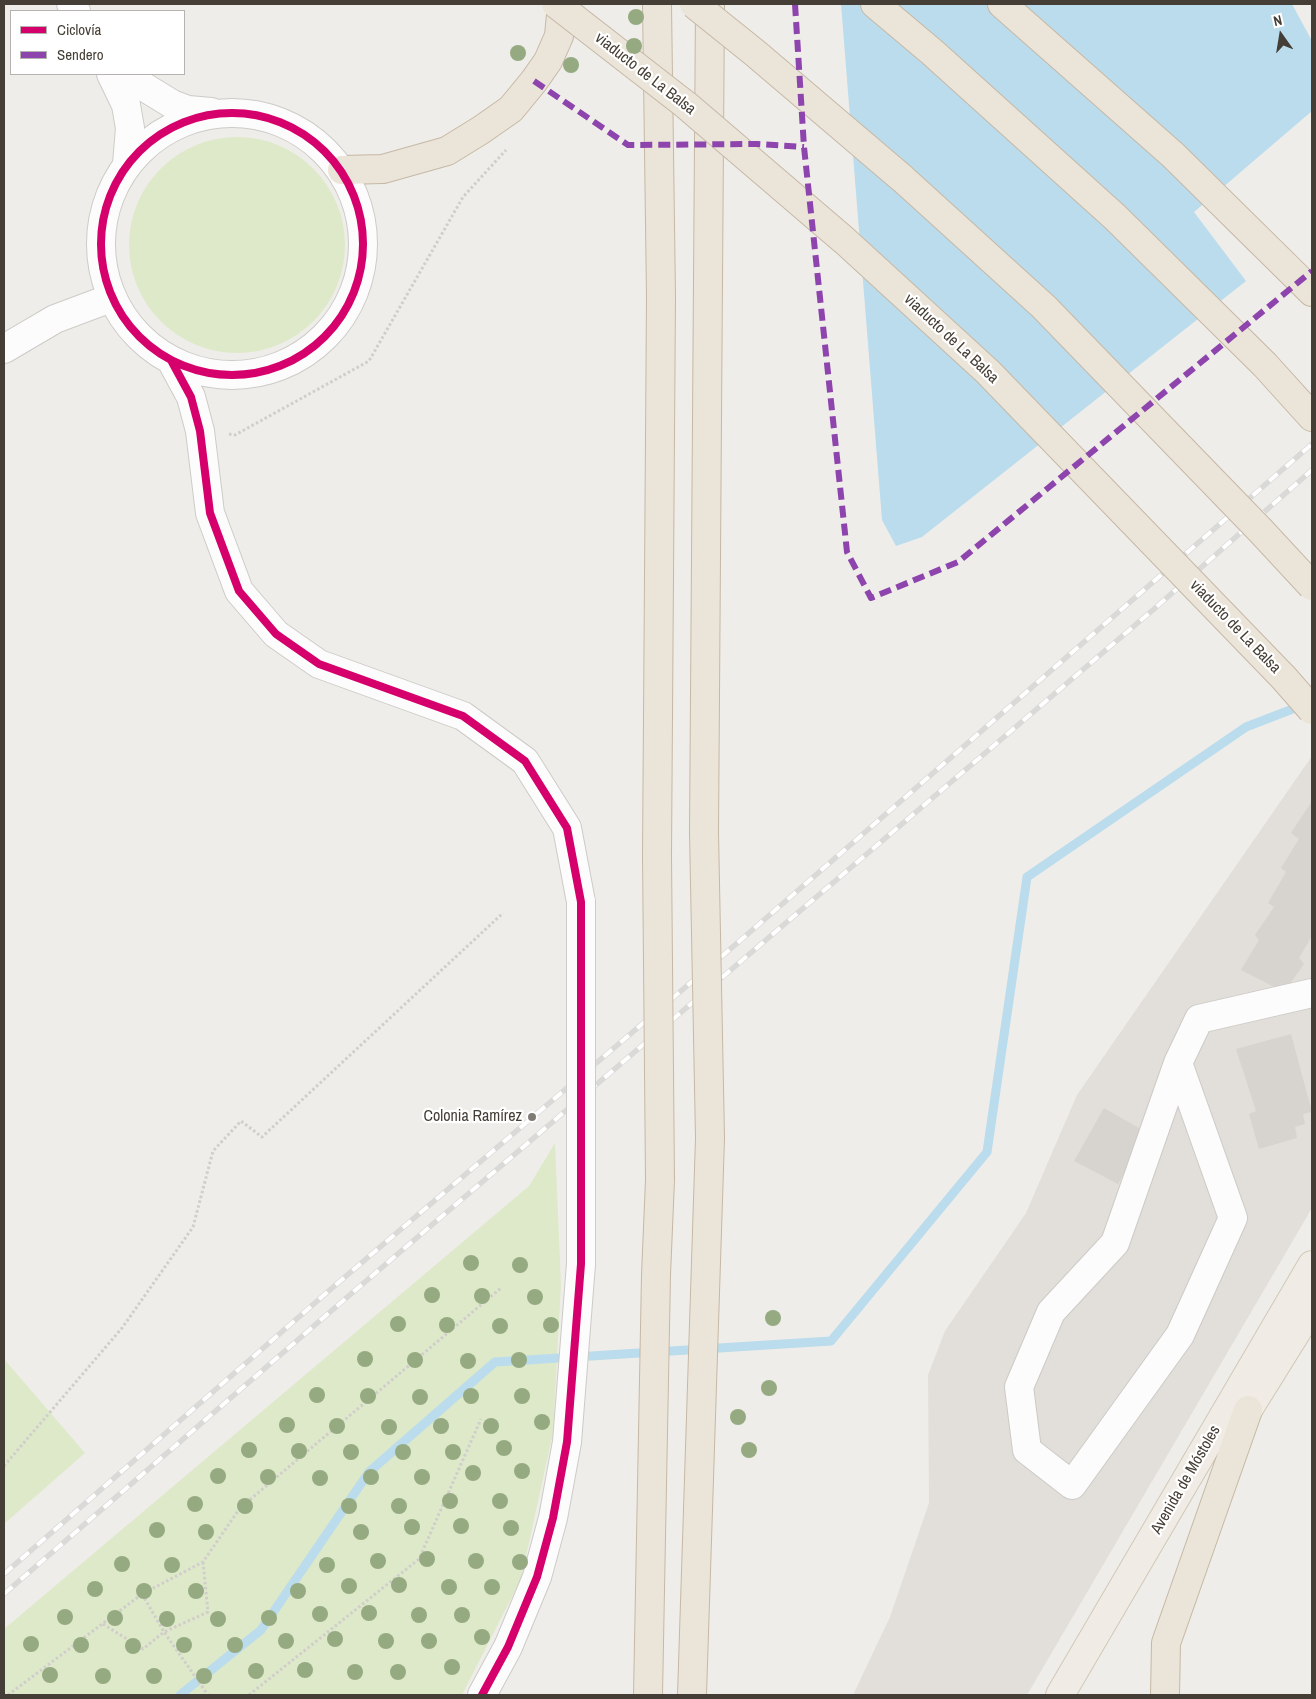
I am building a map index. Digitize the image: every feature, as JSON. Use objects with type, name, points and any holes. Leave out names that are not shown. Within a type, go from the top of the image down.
[{"type":"highway","name":"viaducto de La Balsa","points":[[556,4],[694,112],[845,241],[988,372],[1284,678],[1312,710]]},
{"type":"highway","points":[[342,170],[383,169],[447,151],[511,109],[548,61],[559,36],[562,4]]},
{"type":"highway","points":[[648,1695],[654,1372],[660,1180],[657,855],[661,297],[657,4]]},
{"type":"highway","points":[[694,4],[756,53],[903,179],[1044,307],[1312,586]]},
{"type":"highway","points":[[692,1695],[710,1138],[704,832],[710,4]]},
{"type":"highway","points":[[875,4],[932,52],[1115,217],[1265,365],[1312,417]]},
{"type":"highway","points":[[1002,4],[1173,155],[1312,292]]},
{"type":"highway","points":[[1165,1695],[1166,1643],[1248,1410]]},
{"type":"main road","name":"Avenida de Móstoles","points":[[1060,1695],[1312,1265]]},
{"type":"main road","name":"Avenida de Móstoles","points":[[1068,1695],[1123,1617],[1312,1307]]},
{"type":"street","points":[[111,75],[126,105],[130,128],[127,164]]},
{"type":"street","points":[[132,75],[141,85],[172,104],[188,110],[215,113],[251,113],[287,123],[318,143],[342,170],[360,209],[364,252],[354,294],[331,331],[298,359],[256,374],[213,375],[172,362],[136,335],[111,298],[101,264],[100,229],[109,195],[127,164],[151,140],[181,122],[215,113]]},
{"type":"street","points":[[4,349],[55,319],[111,298]]},
{"type":"street","points":[[172,362],[191,397],[200,431],[210,513],[239,591],[276,634],[319,664],[463,716],[525,761],[567,828],[581,902],[581,1264],[568,1442],[553,1518],[538,1577],[508,1647],[482,1695]]},
{"type":"street","points":[[1178,1063],[1233,1218],[1180,1335],[1072,1485],[1028,1450],[1019,1387],[1051,1312],[1116,1243],[1178,1063],[1200,1019],[1312,992]]},
{"type":"path","points":[[235,435],[369,361],[463,197],[509,146]]},
{"type":"path","points":[[4,1466],[122,1328],[193,1226],[214,1151],[219,1145],[241,1121],[262,1136],[503,913]]},
{"type":"path","points":[[8,1695],[142,1594],[203,1562],[240,1508],[500,1288]]},
{"type":"path","points":[[249,1695],[419,1559],[481,1419]]},
{"type":"path","points":[[103,1624],[143,1649],[164,1632],[208,1612],[203,1562]]},
{"type":"path","points":[[142,1594],[164,1632],[208,1695]]},
{"type":"shaded area","points":[[1312,756],[1312,1208],[1027,1695],[853,1695],[890,1617],[929,1503],[928,1375],[945,1331],[1026,1213],[1077,1095]]},
{"type":"green space","points":[[237,137],[258,139],[288,150],[313,169],[332,194],[343,224],[345,245],[343,266],[332,296],[313,321],[288,340],[258,351],[237,353],[216,351],[186,340],[161,321],[142,296],[131,266],[129,245],[131,224],[142,194],[161,169],[186,150],[216,139]]},
{"type":"green space","points":[[555,1143],[561,1285],[553,1433],[521,1579],[462,1695],[4,1695],[4,1629],[529,1186]]},
{"type":"green space","points":[[4,1359],[85,1453],[4,1524]]},
{"type":"water","points":[[841,4],[1292,4],[1312,41],[1312,111],[1194,212],[1246,281],[922,537],[896,546],[882,520]]},
{"type":"building","points":[[1312,801],[1312,936],[1299,958],[1304,964],[1284,992],[1241,970],[1259,940],[1255,935],[1274,907],[1268,903],[1286,872],[1281,868],[1299,839],[1291,833]]},
{"type":"building","points":[[1291,1034],[1312,1112],[1303,1114],[1305,1124],[1295,1127],[1297,1138],[1259,1149],[1249,1114],[1256,1111],[1236,1049]]},
{"type":"building","points":[[1104,1108],[1146,1132],[1118,1184],[1074,1161]]},
{"type":"waterway","points":[[180,1695],[261,1630],[369,1472],[495,1362],[831,1341],[987,1152],[1027,877],[1246,727],[1303,705]]},
{"type":"railway","points":[[4,1574],[339,1282],[742,939],[1312,444]]},
{"type":"railway","points":[[4,1594],[352,1293],[1154,609],[1312,470]]},
{"type":"marked path","points":[[795,4],[804,147],[847,552],[871,598],[958,562],[1312,271]]},
{"type":"marked path","points":[[534,81],[628,145],[758,144],[804,147]]},
{"type":"cycle path","points":[[219,113],[245,113],[270,118],[294,128],[325,151],[348,182],[358,206],[363,231],[363,244],[363,257],[358,282],[348,306],[325,337],[294,360],[270,370],[245,375],[219,375],[194,370],[170,360],[149,346],[130,327],[116,306],[106,282],[101,257],[101,231],[106,206],[116,182],[130,161],[149,142],[170,128],[194,118],[219,113]]},
{"type":"cycle path","points":[[172,362],[191,397],[200,431],[210,513],[239,591],[276,634],[319,664],[463,716],[525,761],[567,828],[581,902],[581,1264],[567,1442],[553,1518],[537,1577],[508,1647],[482,1695]]},
{"type":"place","name":"Colonia Ramírez","points":[[532,1117]]}]
